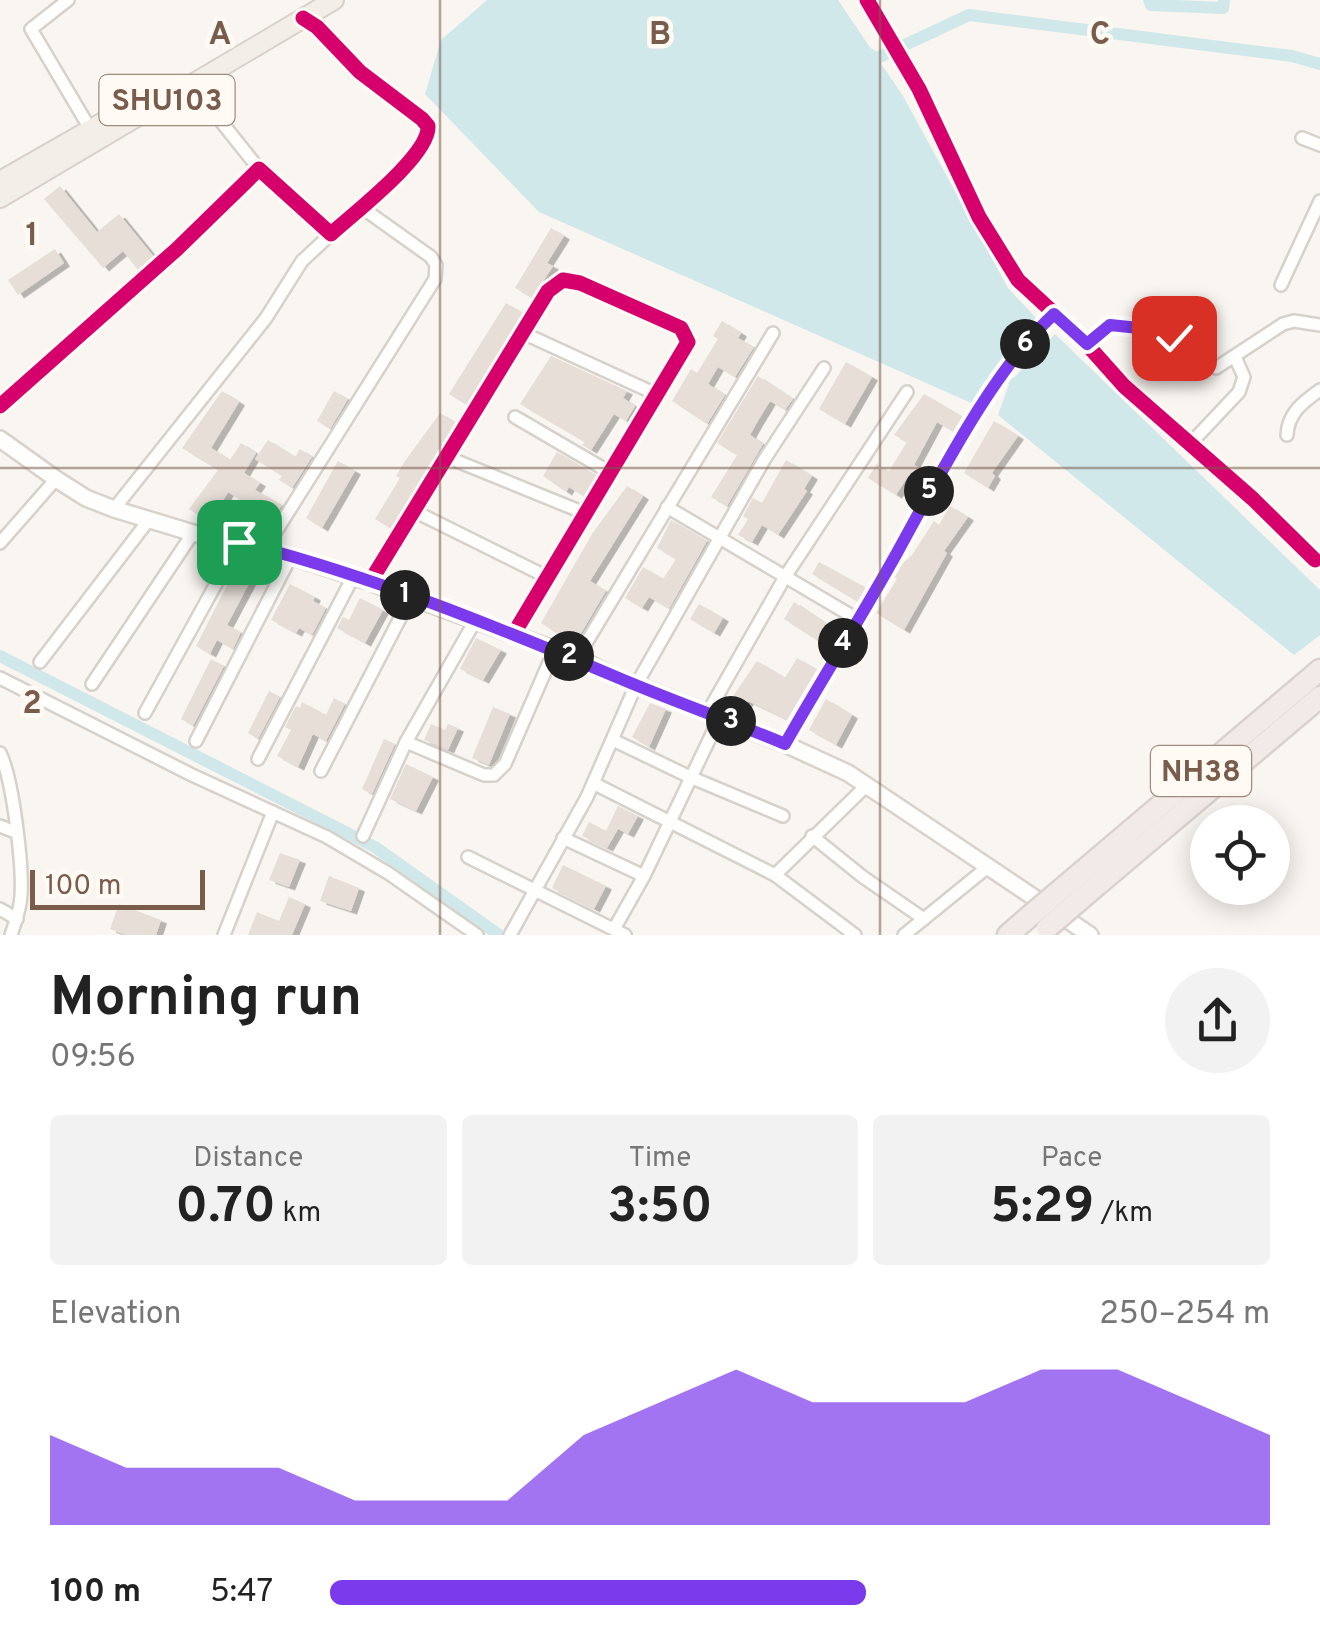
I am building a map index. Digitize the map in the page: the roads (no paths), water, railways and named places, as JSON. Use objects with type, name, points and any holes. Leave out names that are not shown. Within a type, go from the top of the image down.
[{"type":"highway","name":"NH38","points":[[1008,935],[1039,926],[1320,670]]},
{"type":"highway","name":"NH38","points":[[1089,878],[1320,697]]},
{"type":"main road","name":"SHU103","points":[[0,198],[311,0]]},
{"type":"main road","name":"SHU103","points":[[0,181],[192,86],[334,0]]},
{"type":"main road","points":[[0,439],[86,498],[114,510],[292,556],[370,582],[577,658],[785,744],[848,773],[1090,935]]},
{"type":"street","points":[[68,0],[31,29],[94,136]]},
{"type":"street","points":[[866,0],[919,90],[987,231],[1018,280],[1087,344],[1124,386],[1254,499],[1315,560]]},
{"type":"street","points":[[114,510],[255,331],[302,261],[427,142],[428,126],[360,72],[317,27],[303,18]]},
{"type":"street","points":[[192,86],[259,168],[332,234]]},
{"type":"street","points":[[1302,138],[1320,144]]},
{"type":"street","points":[[0,406],[177,249],[259,168]]},
{"type":"street","points":[[1280,285],[1320,201]]},
{"type":"street","points":[[265,549],[434,279],[436,264],[430,257],[360,207]]},
{"type":"street","points":[[370,582],[548,291],[563,280],[580,283],[681,328],[687,335],[686,349],[513,635]]},
{"type":"street","points":[[785,744],[928,494],[993,390],[1035,332],[1054,314]]},
{"type":"street","points":[[1087,344],[1104,328],[1122,325],[1158,330],[1216,368],[1283,324],[1294,321],[1320,325]]},
{"type":"street","points":[[577,658],[773,332]]},
{"type":"street","points":[[522,333],[658,395]]},
{"type":"street","points":[[1190,444],[1239,392],[1244,377],[1235,357]]},
{"type":"street","points":[[510,935],[593,783],[636,685],[764,460],[824,368]]},
{"type":"street","points":[[1287,434],[1296,410],[1320,390]]},
{"type":"street","points":[[468,856],[620,932],[690,778],[714,714],[785,577],[907,392]]},
{"type":"street","points":[[514,416],[611,474]]},
{"type":"street","points":[[447,456],[587,514]]},
{"type":"street","points":[[0,543],[56,479]]},
{"type":"street","points":[[667,507],[857,619]]},
{"type":"street","points":[[412,510],[547,577]]},
{"type":"street","points":[[40,662],[148,521]]},
{"type":"street","points":[[92,684],[193,533]]},
{"type":"street","points":[[145,713],[239,542]]},
{"type":"street","points":[[196,741],[292,556]]},
{"type":"street","points":[[258,759],[353,578]]},
{"type":"street","points":[[321,771],[411,597]]},
{"type":"street","points":[[363,836],[406,742],[475,621]]},
{"type":"street","points":[[406,742],[484,775],[494,775],[504,764],[554,651]]},
{"type":"street","points":[[0,678],[44,703],[327,837],[388,873],[477,935]]},
{"type":"street","points":[[613,740],[690,778],[782,816]]},
{"type":"street","points":[[0,753],[9,785],[21,876],[18,920],[11,935]]},
{"type":"street","points":[[593,783],[774,875],[855,935]]},
{"type":"street","points":[[774,875],[866,786]]},
{"type":"street","points":[[224,935],[273,812]]},
{"type":"street","points":[[0,826],[15,832]]},
{"type":"street","points":[[812,836],[863,878],[924,919]]},
{"type":"street","points":[[563,838],[644,876]]},
{"type":"street","points":[[904,935],[989,866]]},
{"type":"street","points":[[0,910],[18,920]]},
{"type":"water","points":[[487,0],[838,0],[903,96],[1008,288],[1038,320],[1002,371],[1014,378],[1055,334],[1320,590],[1320,635],[1294,655],[998,415],[1009,384],[998,376],[976,405],[539,212],[425,94],[441,40]]},
{"type":"waterway","points":[[1149,0],[1151,5],[1223,8],[1224,0]]},
{"type":"waterway","points":[[865,52],[877,58],[969,15],[1292,56],[1320,64]]},
{"type":"waterway","points":[[0,656],[375,847],[499,935]]}]
